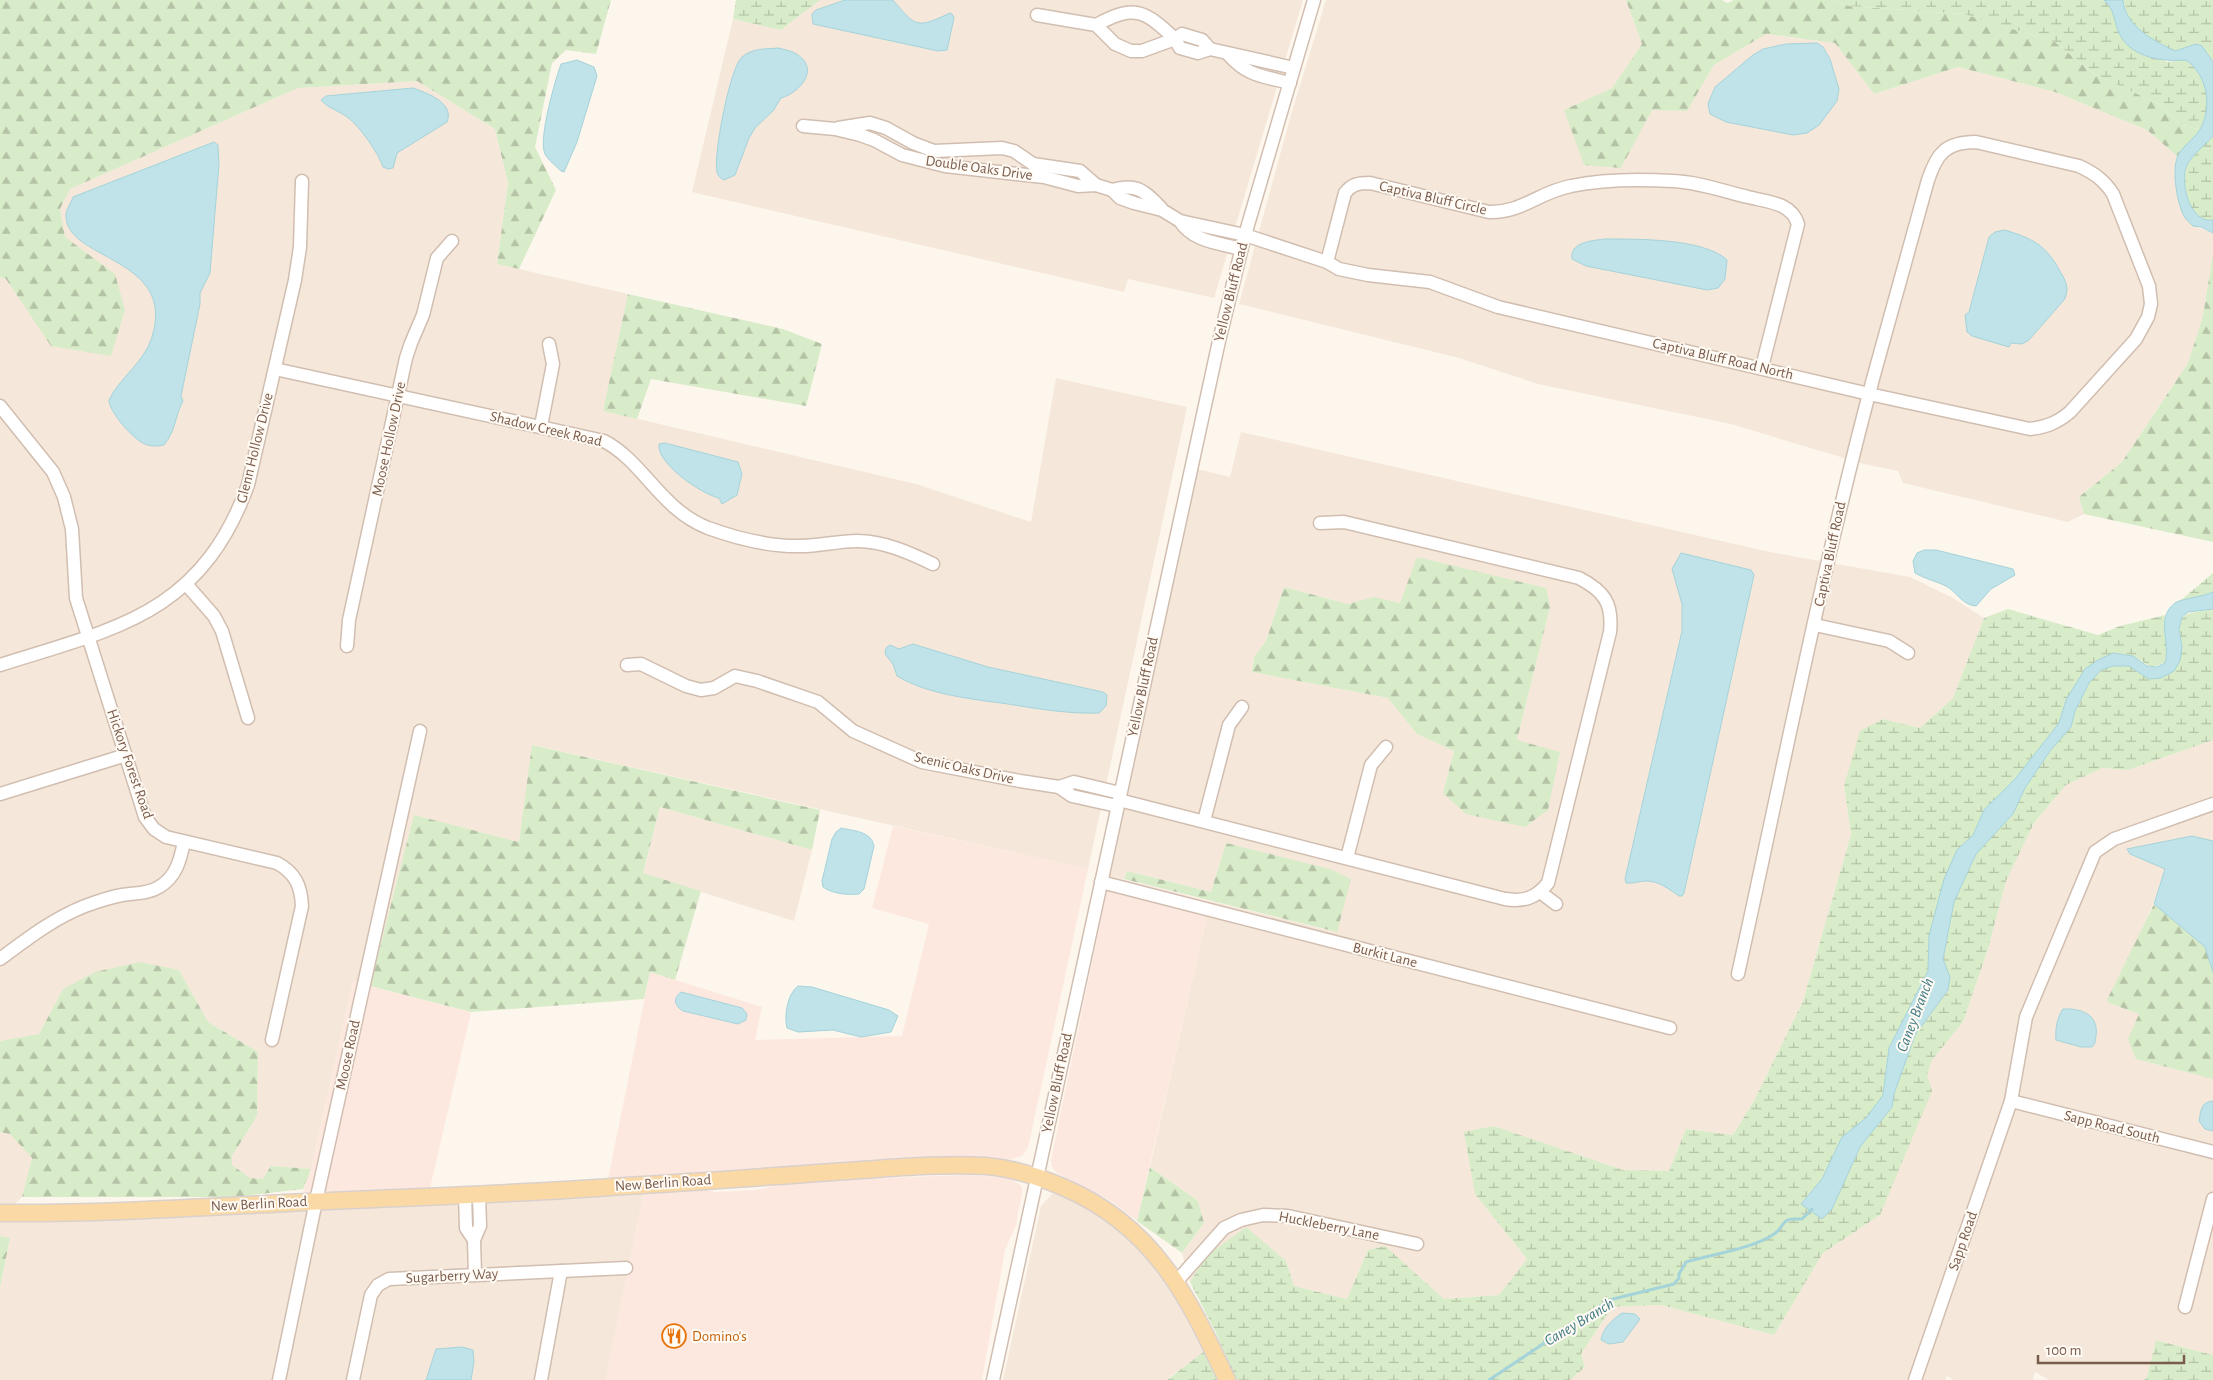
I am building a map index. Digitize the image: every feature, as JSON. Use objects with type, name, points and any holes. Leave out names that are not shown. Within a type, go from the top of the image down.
[{"type":"main road","name":"New Berlin Road","points":[[0,1213],[84,1212],[472,1195],[933,1167],[988,1166],[1037,1178],[1079,1195],[1114,1217],[1150,1248],[1176,1282],[1198,1318],[1227,1380]]},
{"type":"street","name":"Yellow Bluff Road","points":[[993,1380],[1193,455],[1245,235],[1314,0]]},
{"type":"street","points":[[1096,25],[1126,11],[1137,13],[1157,23],[1175,39],[1180,48],[1198,53],[1210,49],[1294,68]]},
{"type":"street","points":[[1037,15],[1096,25],[1115,44],[1131,51],[1142,51],[1175,39]]},
{"type":"street","points":[[1228,54],[1240,67],[1252,74],[1290,84]]},
{"type":"street","points":[[1252,74],[1256,59]]},
{"type":"street","name":"Double Oaks Drive","points":[[836,129],[870,123],[886,128],[913,143],[934,151],[1002,148],[1014,151],[1033,164],[1080,171],[1096,185]]},
{"type":"street","name":"Double Oaks Drive","points":[[803,126],[836,129],[874,140],[902,155],[945,166],[1044,177],[1078,186],[1096,185],[1112,190],[1120,198],[1134,204],[1162,210],[1180,221],[1245,235]]},
{"type":"street","name":"Captiva Bluff Road North","points":[[1245,235],[1327,262],[1339,269],[1368,276],[1430,282],[1498,306],[1762,367],[1869,394],[2012,426],[2030,429],[2047,427],[2058,422],[2070,412],[2136,339],[2148,317],[2150,304],[2149,286],[2113,194],[2106,183],[2094,173],[2079,166],[1976,142],[1962,142],[1951,146]]},
{"type":"street","name":"Captiva Bluff Road","points":[[1738,974],[1846,481],[1928,180],[1934,161],[1941,152],[1951,146]]},
{"type":"street","name":"Glenn Hollow Drive","points":[[0,665],[88,638],[127,623],[164,603],[186,584],[222,542],[239,511],[248,485],[295,280],[300,247],[302,181]]},
{"type":"street","name":"Captiva Bluff Circle","points":[[1327,262],[1345,194],[1350,187],[1359,183],[1370,183],[1489,212],[1514,210],[1551,191],[1598,181],[1674,181],[1699,185],[1782,206],[1795,214],[1798,224],[1796,236],[1762,367]]},
{"type":"street","name":"Double Oaks Drive","points":[[1180,221],[1186,230],[1195,237],[1242,249]]},
{"type":"street","name":"Moose Hollow Drive","points":[[347,646],[349,620],[406,358],[410,343],[423,315],[437,258],[452,241]]},
{"type":"street","points":[[541,426],[554,364],[549,344]]},
{"type":"street","name":"Shadow Creek Road","points":[[275,369],[595,438],[613,445],[662,497],[678,510],[706,527],[728,534],[780,546],[859,541],[903,550],[933,564]]},
{"type":"street","name":"Hickory Forest Road","points":[[0,406],[53,472],[64,497],[72,529],[76,598],[145,817],[154,829],[166,837],[277,863],[288,869],[297,879],[302,892],[302,906],[272,1040]]},
{"type":"street","points":[[1320,523],[1344,522],[1579,578],[1593,585],[1604,597],[1609,607],[1611,619],[1610,632],[1551,872],[1548,883],[1540,892],[1556,904]]},
{"type":"street","points":[[186,584],[214,616],[222,631],[248,718]]},
{"type":"street","points":[[1815,624],[1890,641],[1908,653]]},
{"type":"street","name":"Scenic Oaks Drive","points":[[627,665],[642,664],[686,686],[701,690],[714,688],[735,676],[757,681],[818,702],[853,731],[922,762],[1059,787],[1072,796],[1119,800],[1505,899],[1517,901],[1529,899],[1540,892]]},
{"type":"street","points":[[1204,821],[1229,725],[1242,707]]},
{"type":"street","name":"Moose Road","points":[[279,1380],[316,1201],[420,731]]},
{"type":"street","points":[[1347,858],[1371,765],[1386,747]]},
{"type":"street","points":[[0,794],[126,755]]},
{"type":"street","name":"Sapp Road","points":[[1915,1380],[2010,1101],[2026,1017],[2095,852],[2114,839],[2213,804]]},
{"type":"street","points":[[0,958],[35,933],[78,909],[121,895],[145,892],[158,888],[170,879],[178,866],[184,842]]},
{"type":"street","name":"Burkit Lane","points":[[1101,882],[1670,1028]]},
{"type":"street","name":"Sapp Road South","points":[[2010,1101],[2213,1152]]},
{"type":"street","points":[[472,1195],[480,1226],[474,1240],[475,1275]]},
{"type":"street","points":[[2185,1306],[2213,1199]]},
{"type":"street","name":"Huckleberry Lane","points":[[1176,1282],[1224,1228],[1241,1220],[1263,1215],[1288,1216],[1417,1244]]},
{"type":"street","name":"Sugarberry Way","points":[[353,1380],[371,1295],[378,1285],[389,1279],[626,1268]]},
{"type":"street","points":[[541,1380],[561,1271]]},
{"type":"shaded area","points":[[820,0],[1303,0],[1214,298],[1128,279],[1124,292],[692,192],[733,19],[781,30]]},
{"type":"shaded area","points":[[1326,0],[1626,0],[1642,44],[1612,88],[1564,110],[1621,168],[1652,109],[1687,111],[1714,65],[1765,34],[1835,43],[1874,94],[1958,67],[2055,92],[2147,130],[2177,156],[2174,174],[2193,226],[2213,233],[2213,253],[2203,316],[2188,363],[2122,462],[2079,497],[2084,514],[2068,522],[1903,483],[1898,471],[1864,464],[1731,424],[1538,384],[1459,358],[1239,304],[1291,115]]},
{"type":"shaded area","points":[[417,81],[495,129],[508,183],[497,264],[628,294],[604,411],[916,484],[1031,522],[1056,378],[1187,407],[1088,869],[533,745],[519,842],[414,816],[370,986],[353,982],[311,1169],[271,1166],[264,1179],[250,1178],[231,1165],[232,1156],[257,1116],[258,1052],[208,1022],[179,970],[63,989],[39,1034],[0,1041],[0,277],[6,279],[115,274],[65,238],[60,209],[70,189],[298,88]]},
{"type":"shaded area","points":[[1241,432],[1770,552],[1910,577],[1953,598],[1984,618],[1953,698],[1920,728],[1883,719],[1844,786],[1851,834],[1803,1001],[1755,1099],[1733,1135],[1686,1129],[1669,1171],[1623,1170],[1494,1126],[1475,1194],[1527,1259],[1499,1295],[1444,1299],[1385,1247],[1368,1250],[1347,1299],[1294,1286],[1286,1261],[1205,1257],[1190,1282],[1182,1253],[1204,1223],[1198,1201],[1150,1167],[1210,901],[1336,932],[1226,843],[1211,892],[1127,871],[1124,879],[1110,876],[1197,469],[1230,477]],"holes":[[[1284,587],[1348,604],[1374,598],[1400,603],[1550,607],[1517,740],[1443,793],[1454,751],[1417,734],[1388,698],[1252,672],[1254,657],[1266,641]]]},
{"type":"shaded area","points":[[2213,740],[2213,841],[2192,836],[2130,854],[2165,869],[2153,904],[2109,1003],[2139,1014],[2136,1059],[2213,1079],[2213,1355],[2157,1340],[2147,1377],[2144,1380],[2049,1380],[2035,1372],[2033,1380],[1954,1380],[1947,1376],[1945,1380],[1570,1380],[1585,1367],[1581,1354],[1612,1307],[1661,1305],[1774,1335],[1823,1253],[1880,1215],[1932,1060],[1963,1022],[1988,949],[2006,881],[2034,823],[2066,785],[2102,768],[2128,770]]},
{"type":"shaded area","points":[[660,807],[812,850],[794,921],[643,874]]},
{"type":"shaded area","points":[[893,826],[1088,869],[1028,1148],[1022,1156],[1008,1160],[968,1158],[896,1161],[608,1179],[650,972],[762,1007],[755,1040],[902,1036],[929,924],[872,908]]},
{"type":"shaded area","points":[[1110,876],[1210,901],[1137,1221],[1111,1201],[1057,1173],[1052,1167],[1051,1160]]},
{"type":"shaded area","points":[[353,982],[471,1012],[430,1188],[307,1195],[303,1190],[311,1169]]},
{"type":"shaded area","points":[[0,1132],[10,1134],[32,1158],[22,1197],[12,1207],[0,1206]]},
{"type":"shaded area","points":[[966,1175],[1001,1177],[1015,1181],[1022,1187],[1016,1225],[1005,1250],[982,1380],[606,1380],[644,1192],[695,1188],[716,1192],[756,1190],[801,1181]]},
{"type":"shaded area","points":[[644,1192],[606,1380],[0,1380],[0,1288],[10,1238],[0,1236],[0,1218]]},
{"type":"shaded area","points":[[1052,1194],[1066,1195],[1112,1222],[1164,1273],[1207,1349],[1166,1380],[1003,1380],[1041,1206]]},
{"type":"green space","points":[[0,0],[611,0],[596,54],[566,50],[552,63],[535,147],[556,190],[519,269],[497,264],[508,183],[495,129],[417,81],[298,88],[70,189],[60,209],[65,237],[115,274],[125,310],[111,356],[51,346],[6,279],[0,277]]},
{"type":"green space","points":[[736,0],[820,0],[781,30],[733,19]]},
{"type":"green space","points":[[1626,0],[1722,0],[1727,3],[1734,0],[1833,0],[1849,6],[1964,14],[2055,42],[2094,74],[2159,104],[2180,124],[2200,130],[2177,156],[2147,130],[2055,92],[1958,67],[1874,94],[1835,43],[1766,34],[1714,65],[1687,111],[1652,110],[1621,168],[1584,165],[1564,110],[1612,88],[1642,44]]},
{"type":"green space","points":[[1833,0],[2104,0],[2112,12],[2120,36],[2167,62],[2186,60],[2196,70],[2204,83],[2208,97],[2207,114],[2200,130],[2180,124],[2159,104],[2094,74],[2055,42],[1964,14],[1849,6]]},
{"type":"green space","points":[[2123,0],[2213,0],[2213,62],[2195,44],[2175,51],[2142,32],[2129,18]]},
{"type":"green space","points":[[2213,136],[2213,220],[2211,221],[2198,215],[2191,207],[2185,177],[2189,162]]},
{"type":"green space","points":[[2213,253],[2213,542],[2084,514],[2079,497],[2122,462],[2188,363],[2203,316]]},
{"type":"green space","points":[[628,294],[783,329],[822,344],[806,406],[651,379],[637,419],[603,411]]},
{"type":"green space","points":[[1417,557],[1546,588],[1550,607],[1517,740],[1560,752],[1548,810],[1525,827],[1466,814],[1443,793],[1454,751],[1417,734],[1388,698],[1252,672],[1254,657],[1266,641],[1284,587],[1348,604],[1374,597],[1400,603]]},
{"type":"green space","points":[[2213,573],[2213,592],[2193,600],[2180,601]]},
{"type":"green space","points":[[2008,609],[2098,635],[2120,626],[2165,615],[2167,651],[2165,662],[2151,666],[2133,656],[2113,653],[2066,700],[2059,723],[2015,779],[1984,810],[1973,835],[1957,850],[1929,936],[1928,971],[1889,1048],[1883,1095],[1867,1117],[1842,1137],[1822,1179],[1801,1203],[1832,1209],[1860,1147],[1892,1107],[1894,1094],[1915,1035],[1948,990],[1950,977],[1943,959],[1954,902],[1976,854],[2013,814],[2025,788],[2050,751],[2071,727],[2075,711],[2089,683],[2101,670],[2113,666],[2129,666],[2149,679],[2182,647],[2180,626],[2184,616],[2194,612],[2213,609],[2213,740],[2128,770],[2102,768],[2066,785],[2034,823],[2006,881],[1988,949],[1963,1022],[1932,1060],[1927,1075],[1932,1091],[1880,1215],[1823,1253],[1774,1335],[1661,1305],[1612,1307],[1581,1354],[1585,1367],[1570,1380],[1236,1380],[1216,1333],[1190,1282],[1205,1257],[1246,1227],[1286,1261],[1294,1286],[1347,1299],[1368,1250],[1385,1246],[1444,1299],[1499,1295],[1527,1259],[1475,1194],[1464,1132],[1494,1126],[1623,1170],[1669,1171],[1686,1129],[1733,1135],[1755,1099],[1803,1001],[1851,834],[1844,786],[1860,731],[1883,719],[1920,728],[1953,698],[1984,618]]},
{"type":"green space","points":[[532,745],[820,810],[812,850],[660,807],[643,873],[701,891],[675,980],[650,972],[644,999],[471,1012],[370,986],[414,815],[519,842]]},
{"type":"green space","points":[[1226,843],[1330,869],[1351,879],[1337,932],[1124,879],[1127,871],[1211,892]]},
{"type":"green space","points":[[2154,904],[2205,947],[2213,972],[2213,1079],[2136,1059],[2128,1039],[2139,1014],[2109,1003],[2107,1000]]},
{"type":"green space","points":[[140,962],[179,970],[208,1022],[258,1052],[257,1116],[232,1156],[232,1165],[250,1178],[263,1179],[271,1166],[311,1169],[303,1189],[236,1197],[22,1197],[32,1158],[10,1134],[0,1132],[0,1041],[39,1034],[63,989],[95,972]]},
{"type":"green space","points":[[1150,1167],[1198,1201],[1204,1223],[1182,1253],[1137,1221]]},
{"type":"green space","points":[[0,1236],[10,1238],[0,1288]]},
{"type":"green space","points":[[2156,1340],[2213,1355],[2213,1380],[2144,1380],[2147,1377]]},
{"type":"green space","points":[[1207,1349],[1222,1380],[1167,1380]]},
{"type":"water","points":[[845,0],[893,0],[907,16],[917,23],[930,22],[950,13],[954,18],[947,50],[938,51],[813,24],[812,14],[816,10]]},
{"type":"water","points":[[2104,0],[2123,0],[2129,18],[2142,32],[2158,42],[2175,51],[2196,44],[2202,46],[2213,62],[2213,136],[2189,161],[2184,181],[2188,200],[2193,209],[2205,219],[2213,220],[2213,233],[2201,227],[2193,226],[2185,218],[2179,202],[2175,178],[2179,154],[2199,131],[2206,113],[2206,93],[2199,74],[2186,60],[2158,59],[2140,54],[2132,49],[2120,35],[2112,12]]},
{"type":"water","points":[[1817,43],[1823,47],[1830,59],[1839,89],[1837,101],[1819,125],[1807,133],[1793,135],[1726,122],[1710,114],[1708,104],[1715,87],[1753,55],[1763,49],[1786,44]]},
{"type":"water","points":[[779,48],[796,54],[804,61],[807,67],[807,74],[800,86],[781,98],[773,111],[755,128],[749,138],[735,175],[724,180],[719,177],[716,163],[724,112],[737,64],[742,57],[750,52],[759,49]]},
{"type":"water","points":[[577,60],[594,67],[597,76],[577,142],[564,172],[552,163],[545,154],[543,147],[545,123],[561,64]]},
{"type":"water","points":[[413,88],[432,96],[443,104],[447,109],[447,122],[397,153],[393,168],[388,169],[383,167],[372,146],[355,124],[321,100],[326,96]]},
{"type":"water","points":[[214,142],[218,145],[219,164],[210,273],[200,293],[200,304],[181,396],[183,401],[171,433],[164,445],[150,446],[140,441],[123,425],[113,411],[109,400],[119,384],[143,355],[152,337],[155,310],[149,290],[136,275],[83,242],[70,230],[66,213],[73,197]]},
{"type":"water","points":[[2005,230],[2031,240],[2049,254],[2060,271],[2067,288],[2064,300],[2029,340],[2022,344],[2011,343],[2009,347],[1972,336],[1967,332],[1965,315],[1969,312],[1989,237],[1995,232]]},
{"type":"water","points":[[1604,239],[1668,241],[1702,247],[1727,260],[1725,279],[1718,288],[1707,290],[1586,266],[1572,259],[1574,249],[1582,243]]},
{"type":"water","points":[[665,443],[738,462],[742,474],[737,495],[722,504],[719,498],[702,491],[681,477],[660,452],[659,444]]},
{"type":"water","points":[[1924,550],[1936,550],[2013,569],[2015,575],[1991,589],[1976,606],[1971,605],[1963,601],[1946,586],[1915,573],[1913,561],[1917,553]]},
{"type":"water","points":[[1681,553],[1751,570],[1754,575],[1684,893],[1682,896],[1679,896],[1655,882],[1626,883],[1625,879],[1682,631],[1682,604],[1672,569]]},
{"type":"water","name":"Caney Branch","points":[[2213,592],[2213,609],[2188,612],[2182,617],[2179,629],[2182,647],[2180,661],[2174,671],[2161,678],[2149,679],[2129,666],[2113,666],[2101,670],[2089,683],[2075,711],[2071,727],[2050,751],[2025,788],[2013,814],[1976,854],[1954,902],[1943,959],[1950,977],[1948,990],[1915,1035],[1894,1094],[1892,1107],[1860,1147],[1832,1209],[1822,1219],[1801,1204],[1822,1179],[1842,1137],[1867,1117],[1883,1095],[1889,1048],[1928,971],[1929,936],[1944,879],[1957,850],[1973,835],[1984,810],[2015,779],[2059,723],[2066,700],[2085,669],[2113,653],[2133,656],[2147,666],[2157,667],[2165,663],[2165,623],[2169,609],[2175,603]]},
{"type":"water","points":[[913,644],[988,667],[1103,692],[1107,695],[1106,706],[1099,713],[1065,712],[965,698],[923,688],[897,676],[893,664],[885,654],[886,648],[890,645],[899,649]]},
{"type":"water","points":[[841,828],[866,835],[874,846],[864,889],[859,894],[840,894],[823,887],[822,881],[832,839]]},
{"type":"water","points":[[2192,836],[2213,841],[2213,972],[2205,947],[2154,904],[2165,869],[2130,854],[2127,849]]},
{"type":"water","points":[[798,986],[812,987],[889,1010],[898,1016],[891,1032],[861,1037],[833,1030],[798,1032],[787,1028],[786,1018],[791,994]]},
{"type":"water","points":[[681,992],[742,1008],[747,1014],[746,1020],[738,1024],[683,1011],[676,1002],[676,997]]},
{"type":"water","points":[[2063,1009],[2077,1010],[2088,1014],[2092,1018],[2095,1023],[2096,1036],[2092,1047],[2081,1047],[2056,1040],[2057,1024]]},
{"type":"water","points":[[2213,1101],[2213,1131],[2205,1129],[2199,1121],[2204,1105]]},
{"type":"water","points":[[1622,1313],[1635,1314],[1640,1319],[1623,1342],[1609,1344],[1601,1340],[1608,1325]]},
{"type":"water","points":[[462,1347],[473,1350],[474,1362],[471,1380],[426,1380],[436,1349]]},
{"type":"waterway","name":"Caney Branch","points":[[1489,1380],[1609,1300],[1674,1284],[1679,1278],[1679,1274],[1686,1262],[1732,1251],[1766,1239],[1774,1234],[1784,1222],[1802,1219],[1812,1209]]},
{"type":"place","name":"Domino's","points":[[674,1336]]}]
